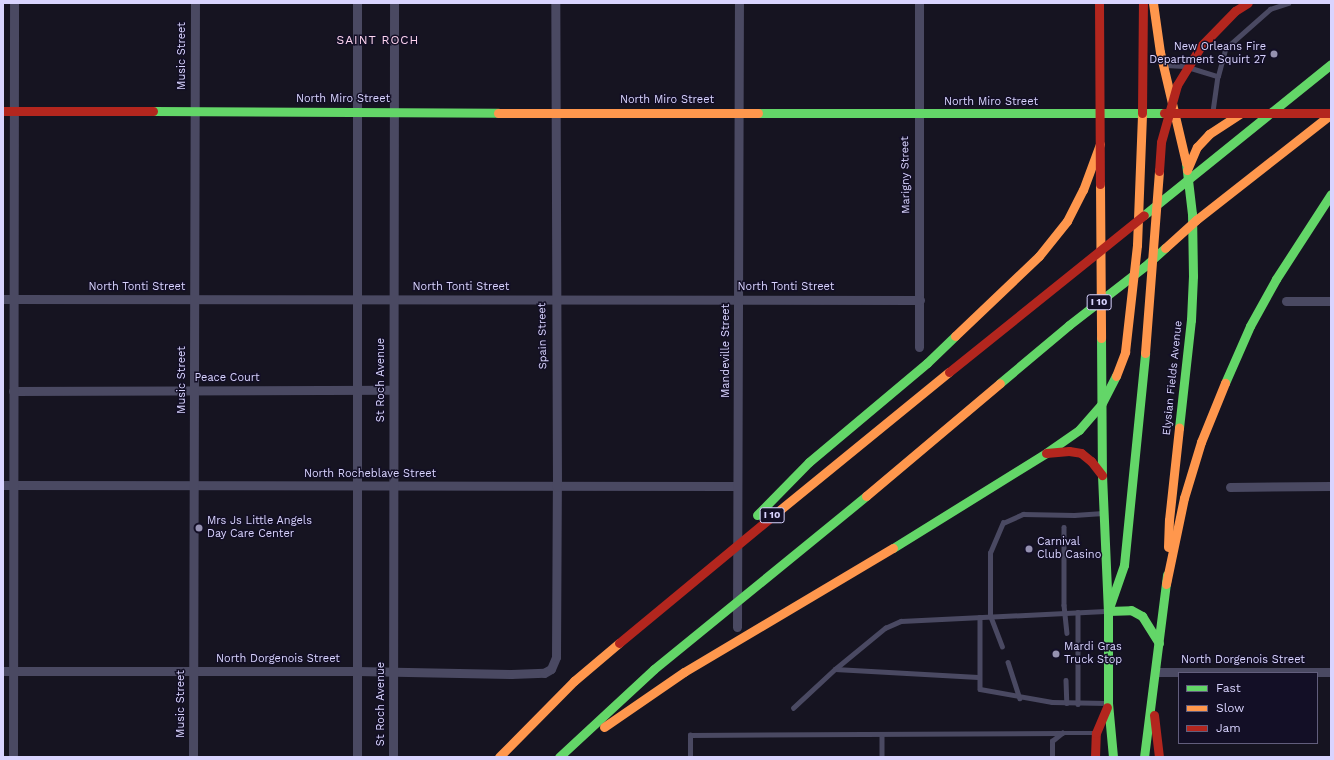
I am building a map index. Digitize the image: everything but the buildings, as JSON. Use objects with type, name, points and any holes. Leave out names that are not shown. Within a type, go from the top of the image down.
[{"type":"main road","points":[[1099,3],[1102,475],[1108,611],[1108,703],[1113,757]]},
{"type":"main road","points":[[559,757],[684,672],[870,562],[1046,453],[1079,430],[1101,405],[1118,372],[1125,352],[1129,324],[1137,244],[1142,113],[1143,3]]},
{"type":"main road","name":"Elysian Fields Avenue","points":[[1144,757],[1166,584],[1169,520],[1191,320],[1193,276],[1192,214],[1187,170],[1163,65],[1153,3]]},
{"type":"main road","points":[[1108,611],[1124,565],[1151,287],[1160,142],[1177,84],[1201,46],[1235,11],[1248,3]]},
{"type":"main road","name":"I 10","points":[[499,757],[574,681],[702,572],[1331,64]]},
{"type":"main road","name":"North Miro Street","points":[[3,111],[1331,114]]},
{"type":"main road","points":[[1187,170],[1197,147],[1209,134],[1242,113]]},
{"type":"main road","name":"I 10","points":[[559,757],[654,669],[922,450],[1069,325],[1145,266],[1196,220],[1331,114]]},
{"type":"main road","points":[[702,572],[810,462],[927,363],[1040,256],[1067,221],[1083,190],[1100,144]]},
{"type":"main road","points":[[1166,584],[1184,498],[1201,442],[1216,402],[1250,326],[1276,279],[1331,194]]},
{"type":"main road","points":[[1046,453],[1069,451],[1081,453],[1102,475]]},
{"type":"main road","points":[[1108,611],[1131,610],[1142,616],[1158,643]]},
{"type":"main road","points":[[1151,700],[1159,746],[1159,757]]},
{"type":"main road","points":[[1095,757],[1096,733],[1108,703]]},
{"type":"street","points":[[13,757],[14,3]]},
{"type":"street","name":"Music Street","points":[[193,757],[194,3]]},
{"type":"street","points":[[357,3],[357,757]]},
{"type":"street","name":"St Roch Avenue","points":[[393,757],[394,3]]},
{"type":"street","name":"Spain Street","points":[[551,669],[556,657],[557,487],[555,298],[555,3]]},
{"type":"street","name":"Mandeville Street","points":[[737,627],[739,3]]},
{"type":"street","name":"Marigny Street","points":[[919,3],[919,347]]},
{"type":"street","name":"North Tonti Street","points":[[3,298],[738,298],[920,300]]},
{"type":"street","points":[[1286,301],[1331,301]]},
{"type":"street","name":"Peace Court","points":[[13,391],[393,390]]},
{"type":"street","name":"North Rocheblave Street","points":[[3,485],[393,485],[557,487],[737,486]]},
{"type":"street","points":[[1230,487],[1331,486]]},
{"type":"street","name":"North Dorgenois Street","points":[[3,671],[357,671],[524,674],[544,673],[551,669]]},
{"type":"street","name":"North Dorgenois Street","points":[[1155,672],[1331,672]]},
{"type":"lane","points":[[1213,113],[1218,76],[1225,49],[1270,9],[1288,3]]},
{"type":"lane","points":[[1163,65],[1181,65],[1218,76]]},
{"type":"lane","points":[[1002,647],[990,616],[990,553],[1003,523],[1023,514],[1074,515],[1103,512]]},
{"type":"lane","points":[[1064,527],[1064,605],[1066,612],[1067,633]]},
{"type":"lane","points":[[793,708],[836,669],[885,628],[901,621],[1108,611]]},
{"type":"lane","points":[[1078,612],[1078,704]]},
{"type":"lane","points":[[980,617],[978,677],[980,689],[1020,698],[1078,704],[1108,703]]},
{"type":"lane","points":[[1008,662],[1020,698]]},
{"type":"lane","points":[[836,669],[978,677]]},
{"type":"lane","points":[[1066,680],[1067,703]]},
{"type":"lane","points":[[1052,757],[1052,741],[1062,733]]},
{"type":"lane","points":[[690,757],[690,735],[1096,733]]},
{"type":"lane","points":[[882,734],[882,757]]},
{"type":"traffic: fast","points":[[1144,215],[1331,64]]},
{"type":"traffic: fast","points":[[153,111],[498,113]]},
{"type":"traffic: fast","points":[[758,113],[1164,113]]},
{"type":"traffic: fast","points":[[1179,428],[1191,320],[1193,276],[1192,214],[1186,163]]},
{"type":"traffic: fast","points":[[1225,383],[1250,326],[1276,279],[1331,194]]},
{"type":"traffic: fast","points":[[1000,383],[1069,325],[1145,266],[1165,248]]},
{"type":"traffic: fast","points":[[757,515],[809,462],[927,363],[955,336]]},
{"type":"traffic: fast","points":[[1101,338],[1102,475],[1108,611],[1108,703],[1113,757]]},
{"type":"traffic: fast","points":[[1108,611],[1124,565],[1145,353]]},
{"type":"traffic: fast","points":[[893,548],[1046,453],[1079,430],[1101,405],[1116,376]]},
{"type":"traffic: fast","points":[[559,757],[654,669],[866,496]]},
{"type":"traffic: fast","points":[[1144,757],[1167,574]]},
{"type":"traffic: fast","points":[[1108,611],[1131,610],[1142,616],[1159,643]]},
{"type":"traffic: slow","points":[[1153,3],[1160,52],[1186,163]]},
{"type":"traffic: slow","points":[[498,113],[758,113]]},
{"type":"traffic: slow","points":[[1116,376],[1125,352],[1137,245],[1142,113]]},
{"type":"traffic: slow","points":[[1187,170],[1197,147],[1209,134],[1240,114]]},
{"type":"traffic: slow","points":[[1165,248],[1196,220],[1331,114]]},
{"type":"traffic: slow","points":[[955,336],[1039,256],[1067,221],[1083,190],[1100,144]]},
{"type":"traffic: slow","points":[[1145,353],[1159,171]]},
{"type":"traffic: slow","points":[[1100,184],[1101,338]]},
{"type":"traffic: slow","points":[[776,513],[949,372]]},
{"type":"traffic: slow","points":[[866,496],[1000,383]]},
{"type":"traffic: slow","points":[[1166,584],[1184,498],[1201,442],[1225,383]]},
{"type":"traffic: slow","points":[[1168,547],[1169,520],[1179,428]]},
{"type":"traffic: slow","points":[[604,727],[684,672],[893,548]]},
{"type":"traffic: slow","points":[[499,757],[574,681],[619,643]]},
{"type":"traffic: jam","points":[[1099,3],[1100,184]]},
{"type":"traffic: jam","points":[[1142,113],[1143,3]]},
{"type":"traffic: jam","points":[[1159,171],[1161,142],[1177,85],[1201,46],[1235,11],[1248,3]]},
{"type":"traffic: jam","points":[[3,111],[153,111]]},
{"type":"traffic: jam","points":[[1164,113],[1331,113]]},
{"type":"traffic: jam","points":[[949,372],[1144,215]]},
{"type":"traffic: jam","points":[[1046,453],[1069,451],[1081,453],[1091,461],[1102,475]]},
{"type":"traffic: jam","points":[[619,643],[776,513]]},
{"type":"traffic: jam","points":[[1095,757],[1096,733],[1107,707]]},
{"type":"traffic: jam","points":[[1154,715],[1159,757]]},
{"type":"place","name":"New Orleans Fire Department Squirt 27","points":[[1274,54]]},
{"type":"place","name":"Mrs Js Little Angels Day Care Center","points":[[199,528]]},
{"type":"place","name":"Carnival Club Casino","points":[[1029,549]]},
{"type":"place","name":"Mardi Gras Truck Stop","points":[[1056,654]]},
{"type":"district","name":"SAINT ROCH","points":[[378,41]]}]
